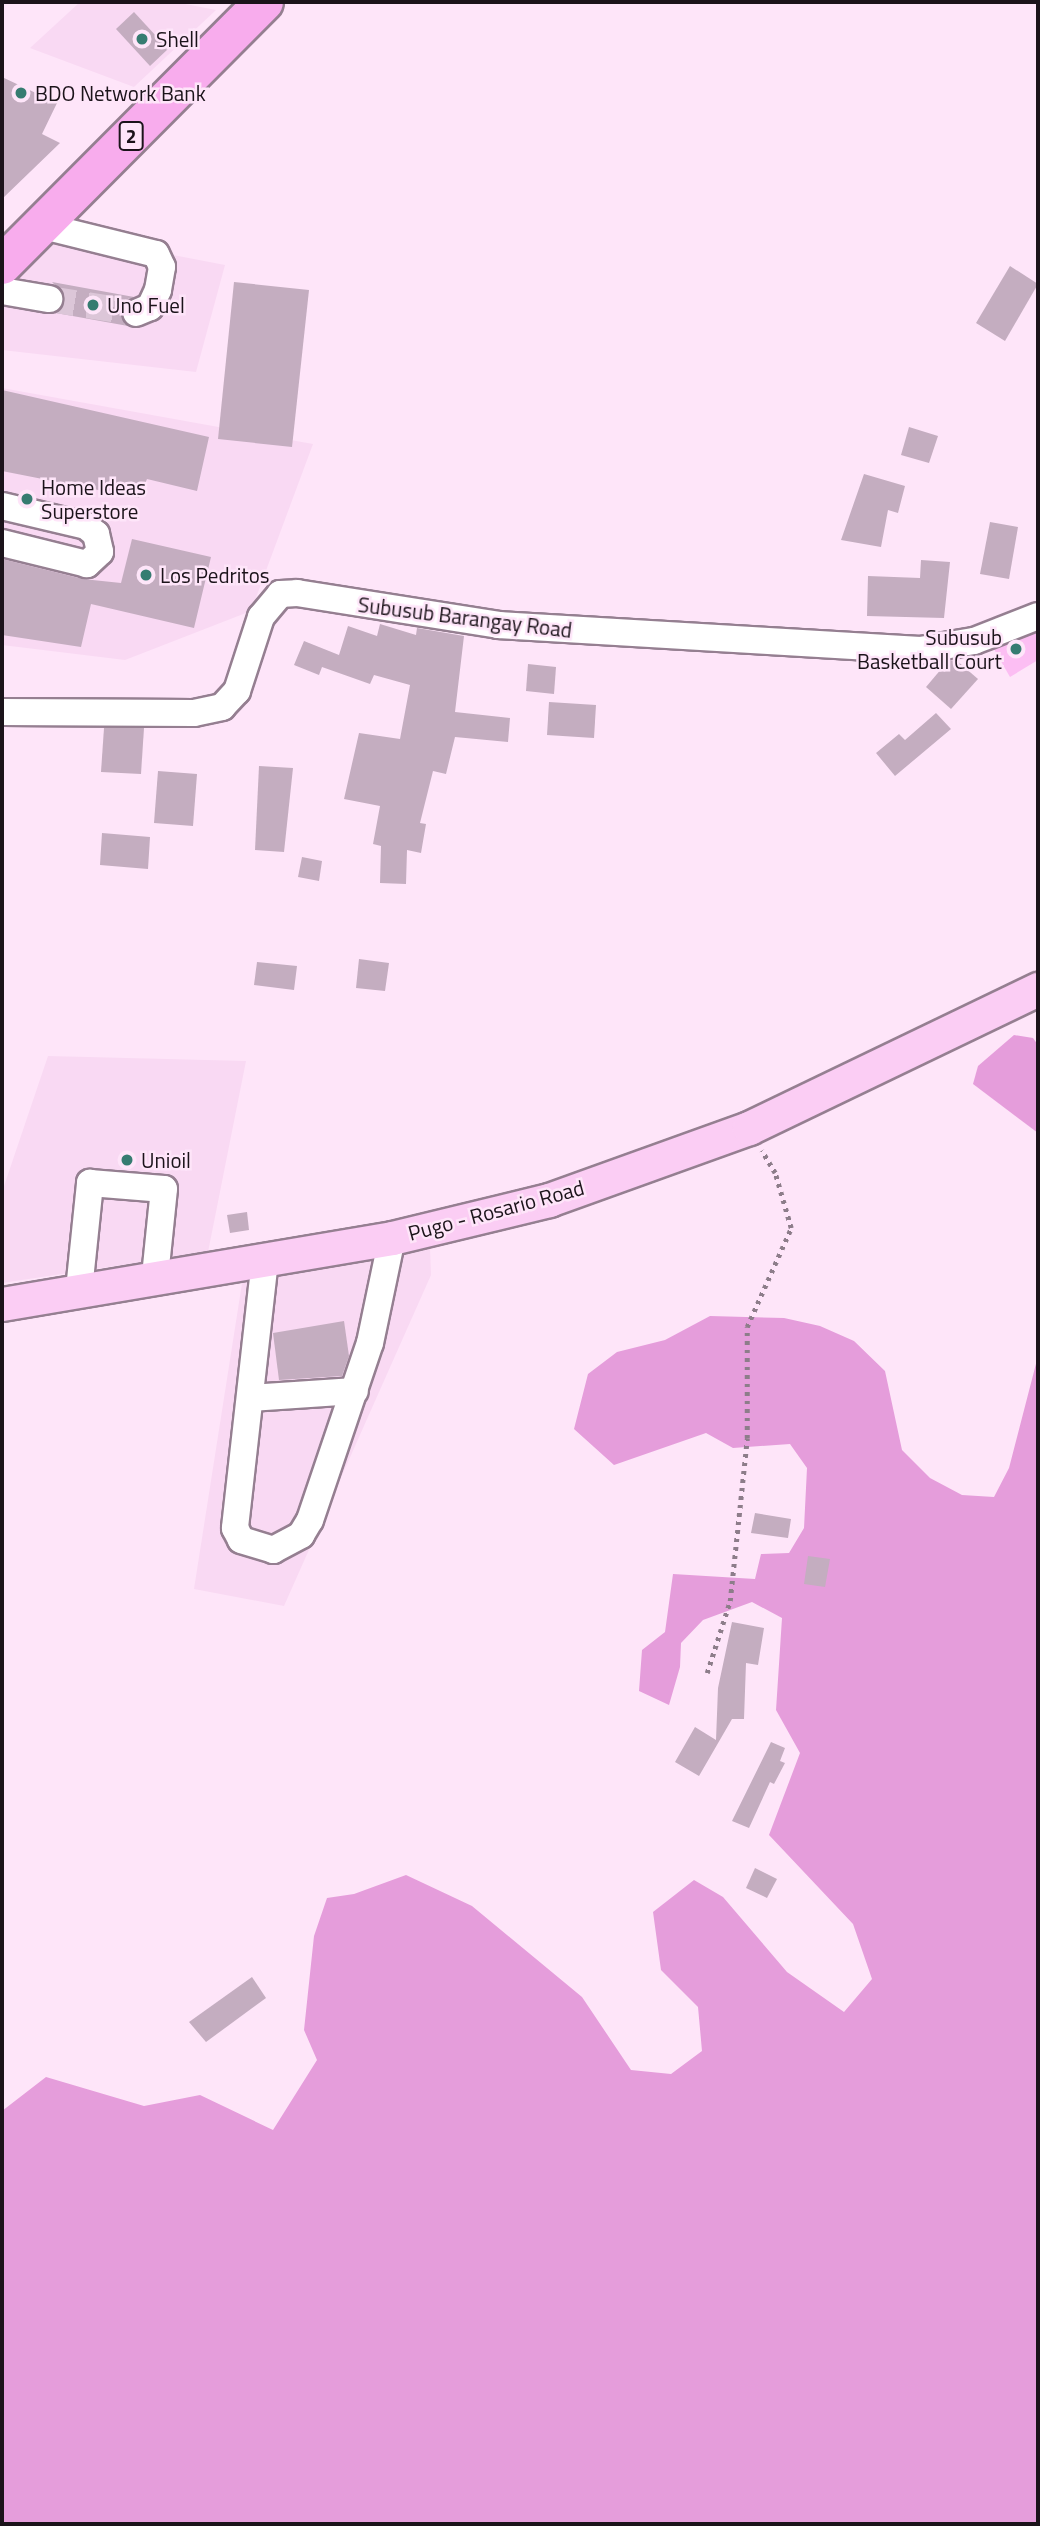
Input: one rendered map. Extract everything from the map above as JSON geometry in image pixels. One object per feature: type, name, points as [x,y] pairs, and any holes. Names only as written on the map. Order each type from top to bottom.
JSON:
[{"type":"highway","name":"2","points":[[2,265],[264,2]]},
{"type":"main road","name":"Pugo - Rosario Road","points":[[2,1304],[392,1238],[550,1200],[749,1128],[1038,989]]},
{"type":"street","points":[[43,226],[156,254],[162,267],[158,289],[150,307],[136,313]]},
{"type":"street","points":[[2,291],[49,299]]},
{"type":"street","points":[[2,506],[86,526],[96,534],[100,552],[87,564],[2,543]]},
{"type":"street","name":"Subusub Barangay Road","points":[[2,712],[194,713],[222,707],[237,691],[261,617],[280,594],[297,593],[498,625],[920,650],[974,641],[1038,616]]},
{"type":"street","points":[[79,1290],[90,1183],[164,1189],[155,1276]]},
{"type":"street","points":[[265,1260],[235,1528],[241,1540],[273,1550],[301,1535],[310,1520],[370,1343],[392,1238]]},
{"type":"street","points":[[250,1398],[355,1391]]},
{"type":"path","points":[[707,1673],[730,1601],[747,1438],[747,1326],[791,1228],[775,1173],[749,1128]]},
{"type":"shaded area","points":[[80,2],[175,2],[216,10],[134,87],[30,48]]},
{"type":"shaded area","points":[[64,234],[225,265],[196,372],[2,350],[2,294]]},
{"type":"shaded area","points":[[2,388],[313,444],[251,611],[125,660],[2,645]]},
{"type":"shaded area","name":"Subusub Basketball Court","points":[[1038,607],[1038,660],[1010,677],[987,637]]},
{"type":"shaded area","points":[[1014,1035],[1033,1038],[1038,1045],[1038,1133],[973,1084],[978,1066]]},
{"type":"shaded area","points":[[48,1056],[246,1061],[208,1252],[2,1283],[2,1192]]},
{"type":"shaded area","points":[[430,1248],[431,1275],[284,1606],[194,1589],[243,1277]]},
{"type":"shaded area","points":[[710,1316],[784,1318],[820,1326],[854,1341],[885,1371],[902,1450],[930,1478],[962,1495],[994,1497],[1009,1468],[1038,1356],[1038,2524],[2,2524],[2,2111],[46,2077],[144,2106],[200,2095],[273,2130],[317,2060],[304,2030],[314,1936],[327,1898],[354,1894],[406,1875],[472,1906],[582,1997],[631,2070],[671,2074],[702,2051],[698,2007],[661,1970],[653,1912],[694,1880],[723,1897],[787,1972],[844,2012],[872,1979],[853,1924],[769,1835],[800,1753],[776,1710],[782,1618],[752,1602],[703,1620],[681,1643],[680,1667],[669,1705],[639,1691],[642,1650],[665,1632],[673,1574],[755,1579],[761,1554],[789,1553],[804,1528],[807,1468],[790,1444],[733,1448],[706,1433],[614,1465],[574,1429],[588,1374],[617,1352],[665,1340]]},
{"type":"building","name":"Shell","points":[[134,12],[168,49],[150,66],[116,29]]},
{"type":"building","points":[[2,77],[57,103],[42,134],[60,143],[2,199]]},
{"type":"building","points":[[1010,266],[1038,284],[1005,341],[976,323]]},
{"type":"building","name":"Uno Fuel","points":[[52,282],[134,297],[121,310],[128,326],[56,313],[64,302],[64,294]]},
{"type":"building","points":[[234,282],[309,290],[292,447],[218,439]]},
{"type":"building","points":[[2,390],[209,437],[197,491],[147,479],[139,498],[2,471]]},
{"type":"building","points":[[909,427],[938,436],[929,463],[901,455]]},
{"type":"building","points":[[864,474],[905,486],[898,513],[888,510],[881,547],[841,540]]},
{"type":"building","points":[[990,522],[1018,527],[1009,579],[980,574]]},
{"type":"building","points":[[132,539],[211,557],[194,628],[91,604],[81,647],[2,635],[2,559],[83,579],[121,583]]},
{"type":"building","points":[[921,560],[950,562],[944,618],[867,616],[868,576],[920,578]]},
{"type":"building","points":[[380,624],[416,635],[417,628],[464,636],[455,712],[510,718],[508,742],[455,737],[446,774],[433,771],[420,823],[426,824],[421,853],[407,850],[406,884],[380,883],[381,846],[373,844],[380,806],[344,799],[359,733],[400,739],[410,685],[374,675],[370,684],[322,667],[319,675],[294,665],[304,641],[339,655],[348,626],[377,636]]},
{"type":"building","points":[[956,660],[978,679],[951,709],[926,687],[948,661]]},
{"type":"building","points":[[528,664],[556,667],[554,694],[526,691]]},
{"type":"building","points":[[549,702],[596,705],[594,738],[547,735]]},
{"type":"building","points":[[936,713],[951,729],[895,776],[876,753],[899,734],[905,740]]},
{"type":"building","points":[[104,728],[144,728],[141,774],[101,772]]},
{"type":"building","points":[[259,766],[293,768],[284,852],[255,850]]},
{"type":"building","points":[[158,771],[197,774],[193,826],[154,823]]},
{"type":"building","points":[[102,833],[150,837],[148,869],[100,865]]},
{"type":"building","points":[[302,857],[322,861],[319,881],[298,877]]},
{"type":"building","points":[[359,959],[389,963],[385,991],[356,988]]},
{"type":"building","points":[[257,962],[297,966],[294,990],[254,985]]},
{"type":"building","points":[[247,1212],[249,1230],[230,1233],[227,1215]]},
{"type":"building","points":[[344,1321],[349,1356],[342,1376],[279,1380],[273,1333]]},
{"type":"building","points":[[755,1513],[791,1519],[788,1538],[751,1533]]},
{"type":"building","points":[[808,1556],[830,1559],[825,1587],[804,1584]]},
{"type":"building","points":[[732,1622],[764,1628],[758,1665],[746,1663],[744,1719],[732,1719],[699,1776],[675,1762],[695,1727],[716,1740],[718,1688]]},
{"type":"building","points":[[771,1742],[785,1748],[780,1761],[785,1763],[774,1784],[770,1782],[749,1828],[732,1821]]},
{"type":"building","points":[[755,1868],[777,1879],[767,1898],[746,1888]]},
{"type":"building","points":[[252,1977],[266,1998],[206,2042],[189,2022]]},
{"type":"tunnel","points":[[49,299],[136,313]]},
{"type":"place","name":"Shell","points":[[142,39]]},
{"type":"place","name":"BDO Network Bank","points":[[21,93]]},
{"type":"place","name":"Uno Fuel","points":[[93,305]]},
{"type":"place","name":"Home Ideas Superstore","points":[[27,499]]},
{"type":"place","name":"Los Pedritos","points":[[146,575]]},
{"type":"place","name":"Subusub Basketball Court","points":[[1016,649]]},
{"type":"place","name":"Unioil","points":[[127,1160]]}]
